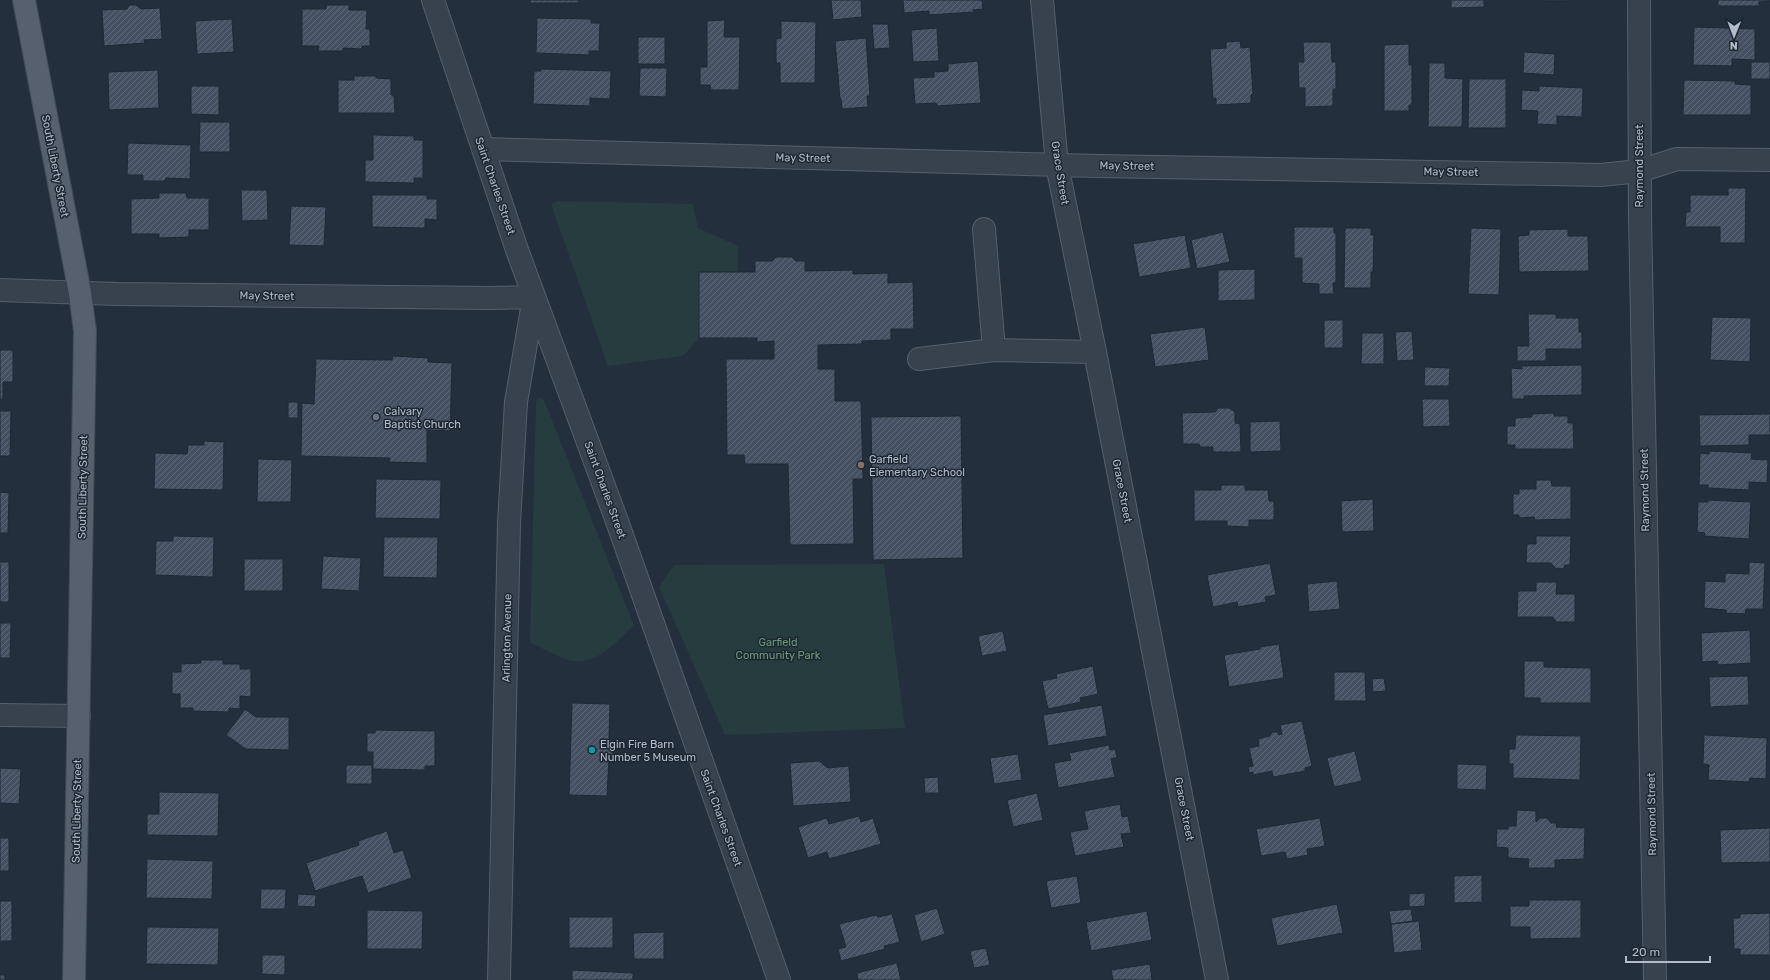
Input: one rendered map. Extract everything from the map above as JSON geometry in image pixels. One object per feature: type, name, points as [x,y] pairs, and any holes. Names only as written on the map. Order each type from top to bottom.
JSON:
[{"type":"main road","name":"South Liberty Street","points":[[24,0],[80,293],[85,331],[74,980]]},
{"type":"street","name":"Saint Charles Street","points":[[433,0],[534,297],[618,524],[779,980]]},
{"type":"street","name":"Grace Street","points":[[1042,0],[1057,165],[1095,352],[1217,980]]},
{"type":"street","name":"Raymond Street","points":[[1639,0],[1639,170],[1655,980]]},
{"type":"street","name":"May Street","points":[[483,149],[1057,165],[1601,175],[1639,170],[1677,159],[1770,160]]},
{"type":"street","points":[[984,229],[994,350]]},
{"type":"street","name":"May Street","points":[[0,290],[80,293],[490,298],[534,297]]},
{"type":"street","name":"Arlington Avenue","points":[[499,980],[509,523],[516,402],[534,297]]},
{"type":"street","points":[[919,360],[994,350],[1095,352]]},
{"type":"street","points":[[0,715],[79,716]]},
{"type":"green space","points":[[558,201],[693,204],[698,228],[738,246],[738,272],[699,272],[699,338],[683,356],[608,366],[551,204]]},
{"type":"green space","points":[[539,398],[544,400],[634,625],[613,645],[597,656],[588,660],[579,661],[564,659],[530,643],[536,402]]},
{"type":"green space","name":"Garfield Community Park","points":[[884,564],[905,728],[725,735],[659,587],[674,565]]},
{"type":"building","points":[[530,0],[579,0],[579,3],[530,3]]},
{"type":"building","points":[[831,0],[861,0],[862,17],[833,20]]},
{"type":"building","points":[[903,0],[982,0],[983,9],[973,10],[974,12],[929,15],[929,11],[904,13]]},
{"type":"building","points":[[1451,0],[1484,0],[1484,7],[1451,8]]},
{"type":"building","points":[[1573,0],[1573,1],[1540,1]]},
{"type":"building","points":[[1718,0],[1770,1],[1759,2],[1759,6],[1718,6]]},
{"type":"building","points":[[129,5],[136,5],[141,9],[160,8],[162,39],[144,40],[145,43],[104,46],[102,10],[127,9]]},
{"type":"building","points":[[326,5],[349,5],[349,10],[367,10],[366,29],[370,29],[370,46],[362,46],[362,49],[343,48],[343,51],[318,51],[319,46],[302,46],[302,9],[326,9]]},
{"type":"building","points":[[537,18],[591,19],[591,23],[600,23],[599,51],[589,51],[589,55],[536,53]]},
{"type":"building","points":[[232,19],[234,52],[197,54],[195,21]]},
{"type":"building","points":[[725,20],[724,37],[740,37],[739,90],[711,90],[710,85],[700,85],[700,67],[707,67],[707,21]]},
{"type":"building","points":[[781,21],[816,22],[815,83],[780,83],[780,63],[776,63],[776,39],[781,38]]},
{"type":"building","points":[[872,24],[888,24],[890,48],[874,49]]},
{"type":"building","points":[[1694,27],[1755,29],[1755,60],[1732,59],[1732,66],[1693,65]]},
{"type":"building","points":[[937,28],[939,61],[913,62],[911,30]]},
{"type":"building","points":[[638,37],[665,37],[665,64],[638,64]]},
{"type":"building","points":[[866,38],[870,96],[867,96],[868,107],[842,109],[835,41]]},
{"type":"building","points":[[1240,41],[1241,48],[1250,47],[1253,94],[1251,95],[1251,103],[1216,105],[1216,98],[1213,99],[1210,49],[1226,48],[1226,42]]},
{"type":"building","points":[[1303,42],[1331,42],[1332,62],[1336,62],[1336,89],[1333,89],[1333,106],[1305,107],[1305,88],[1299,88],[1298,62],[1304,62]]},
{"type":"building","points":[[1409,44],[1409,65],[1412,65],[1412,105],[1409,105],[1409,111],[1384,111],[1384,45]]},
{"type":"building","points":[[1524,52],[1555,54],[1554,75],[1523,73]]},
{"type":"building","points":[[978,61],[981,103],[937,106],[936,103],[915,104],[913,78],[934,77],[934,72],[948,71],[948,64]]},
{"type":"building","points":[[1751,62],[1770,62],[1770,79],[1751,79]]},
{"type":"building","points":[[1429,63],[1445,63],[1445,78],[1463,79],[1462,127],[1428,127]]},
{"type":"building","points":[[640,68],[667,68],[666,97],[639,96]]},
{"type":"building","points":[[541,69],[611,71],[610,99],[590,98],[590,106],[533,104],[534,71],[541,71]]},
{"type":"building","points":[[158,70],[159,108],[109,110],[108,72]]},
{"type":"building","points":[[354,76],[376,76],[376,78],[391,79],[391,95],[394,96],[395,113],[338,113],[338,80],[354,80]]},
{"type":"building","points":[[1469,79],[1506,79],[1506,128],[1468,128]]},
{"type":"building","points":[[1684,80],[1735,81],[1735,84],[1751,85],[1751,115],[1683,115]]},
{"type":"building","points":[[191,86],[219,86],[219,115],[191,114]]},
{"type":"building","points":[[1539,86],[1583,88],[1582,117],[1557,116],[1557,125],[1537,124],[1538,111],[1521,110],[1522,90],[1539,91]]},
{"type":"building","points":[[200,122],[230,122],[230,152],[199,152]]},
{"type":"building","points":[[373,135],[414,136],[414,140],[423,140],[423,178],[414,178],[414,183],[365,182],[365,160],[373,160]]},
{"type":"building","points":[[128,143],[191,145],[190,179],[166,178],[165,181],[143,181],[143,175],[127,175]]},
{"type":"building","points":[[1728,188],[1746,188],[1745,243],[1720,243],[1720,227],[1685,227],[1686,212],[1690,212],[1690,195],[1728,195]]},
{"type":"building","points":[[241,190],[267,190],[268,220],[242,221]]},
{"type":"building","points":[[159,193],[186,193],[187,198],[209,198],[209,230],[189,230],[189,237],[159,238],[159,234],[131,234],[131,199],[159,198]]},
{"type":"building","points":[[372,195],[427,195],[427,199],[437,199],[437,220],[425,219],[425,228],[372,227]]},
{"type":"building","points":[[291,206],[326,207],[324,246],[289,245]]},
{"type":"building","points":[[1294,227],[1334,227],[1334,233],[1336,233],[1336,283],[1333,283],[1334,294],[1319,294],[1319,284],[1302,283],[1302,258],[1294,258]]},
{"type":"building","points":[[1345,228],[1371,228],[1371,235],[1374,235],[1371,288],[1344,288]]},
{"type":"building","points":[[1471,228],[1501,229],[1499,295],[1468,294]]},
{"type":"building","points":[[1568,229],[1568,236],[1588,236],[1589,271],[1519,272],[1518,236],[1529,235],[1529,230]]},
{"type":"building","points":[[1223,232],[1230,262],[1197,269],[1191,240]]},
{"type":"building","points":[[1185,235],[1191,268],[1139,277],[1133,244]]},
{"type":"building","name":"Garfield Elementary School","points":[[776,257],[792,257],[796,261],[805,261],[805,271],[853,270],[853,274],[888,273],[888,283],[913,282],[914,329],[891,329],[891,340],[862,341],[862,344],[818,345],[818,369],[835,369],[835,401],[861,401],[863,479],[853,479],[854,544],[790,545],[788,464],[745,464],[744,455],[727,455],[726,359],[774,359],[774,341],[757,342],[757,338],[699,338],[699,272],[755,272],[755,261],[772,261]]},
{"type":"building","points":[[1255,269],[1255,300],[1218,301],[1218,270]]},
{"type":"building","points":[[1528,314],[1556,314],[1556,318],[1579,318],[1579,332],[1582,332],[1582,349],[1546,349],[1546,361],[1517,361],[1517,346],[1529,346]]},
{"type":"building","points":[[1712,317],[1751,318],[1750,362],[1710,360]]},
{"type":"building","points":[[1324,320],[1343,320],[1343,348],[1324,348]]},
{"type":"building","points":[[1205,327],[1209,360],[1155,367],[1150,334]]},
{"type":"building","points":[[1412,331],[1414,360],[1397,361],[1395,332]]},
{"type":"building","points":[[1362,333],[1384,333],[1384,364],[1361,364]]},
{"type":"building","points":[[0,350],[13,350],[13,382],[3,382],[3,399],[0,399]]},
{"type":"building","name":"Calvary Baptist Church","points":[[393,356],[428,358],[428,362],[452,363],[450,431],[427,430],[427,463],[389,462],[390,458],[301,456],[302,403],[314,404],[316,359],[392,360]]},
{"type":"building","points":[[1582,365],[1582,395],[1524,396],[1524,399],[1512,399],[1511,368],[1522,369],[1522,366]]},
{"type":"building","points":[[1425,367],[1450,368],[1449,386],[1424,386]]},
{"type":"building","points":[[1422,399],[1449,399],[1450,426],[1423,427]]},
{"type":"building","points":[[288,402],[298,402],[298,418],[288,418]]},
{"type":"building","points":[[1218,408],[1229,408],[1235,412],[1235,423],[1240,424],[1241,452],[1213,452],[1213,447],[1200,447],[1199,444],[1183,444],[1182,413],[1215,412]]},
{"type":"building","points":[[0,411],[11,411],[10,456],[0,456]]},
{"type":"building","points":[[1554,413],[1554,416],[1568,416],[1568,423],[1573,423],[1574,449],[1515,449],[1515,445],[1507,445],[1507,426],[1515,426],[1515,418],[1532,417],[1532,414]]},
{"type":"building","points":[[1770,414],[1770,435],[1749,435],[1749,445],[1700,446],[1699,415]]},
{"type":"building","name":"Garfield Elementary School","points":[[961,416],[963,558],[873,560],[871,417]]},
{"type":"building","points":[[1280,421],[1281,451],[1250,452],[1250,422]]},
{"type":"building","points":[[204,441],[224,442],[223,490],[154,489],[155,453],[187,454],[188,445],[204,445]]},
{"type":"building","points":[[1709,451],[1752,453],[1751,459],[1768,460],[1767,483],[1749,482],[1749,490],[1708,488],[1708,485],[1699,485],[1700,453],[1709,454]]},
{"type":"building","points":[[258,459],[292,460],[291,502],[257,502]]},
{"type":"building","points":[[376,479],[441,480],[440,519],[375,518]]},
{"type":"building","points":[[1536,480],[1551,480],[1552,486],[1571,486],[1571,519],[1535,520],[1534,517],[1519,518],[1519,515],[1513,515],[1513,494],[1519,494],[1519,489],[1536,489]]},
{"type":"building","points":[[1221,485],[1245,485],[1245,490],[1268,490],[1269,501],[1274,501],[1274,520],[1249,520],[1249,527],[1227,526],[1227,521],[1194,521],[1194,490],[1221,490]]},
{"type":"building","points":[[0,492],[9,493],[8,533],[0,533]]},
{"type":"building","points":[[1373,499],[1374,531],[1342,532],[1341,501]]},
{"type":"building","points":[[1708,500],[1751,502],[1749,539],[1704,536],[1705,533],[1697,532],[1698,502],[1708,502]]},
{"type":"building","points":[[173,536],[214,537],[213,577],[155,575],[156,541],[173,541]]},
{"type":"building","points":[[1536,536],[1571,536],[1570,565],[1565,565],[1563,569],[1555,568],[1551,563],[1526,563],[1527,544],[1536,544]]},
{"type":"building","points":[[384,537],[438,537],[437,578],[383,577]]},
{"type":"building","points":[[323,556],[361,558],[359,591],[321,589]]},
{"type":"building","points":[[244,559],[283,559],[283,591],[244,591]]},
{"type":"building","points":[[0,562],[9,562],[9,602],[0,602]]},
{"type":"building","points":[[1749,562],[1765,563],[1763,609],[1746,609],[1745,614],[1726,613],[1726,610],[1704,608],[1705,581],[1725,582],[1725,573],[1749,574]]},
{"type":"building","points":[[1270,563],[1276,595],[1265,597],[1266,602],[1238,607],[1237,602],[1213,607],[1207,575]]},
{"type":"building","points":[[1337,581],[1340,609],[1309,612],[1307,584]]},
{"type":"building","points":[[1536,582],[1557,582],[1556,594],[1575,594],[1575,622],[1556,622],[1553,617],[1517,617],[1518,591],[1536,591]]},
{"type":"building","points":[[0,623],[11,623],[10,658],[0,658]]},
{"type":"building","points":[[1750,630],[1751,663],[1718,665],[1717,661],[1702,662],[1701,633]]},
{"type":"building","points":[[1003,631],[1007,651],[982,656],[978,636]]},
{"type":"building","points":[[1279,644],[1284,678],[1229,687],[1224,655]]},
{"type":"building","points":[[201,660],[223,660],[223,664],[240,664],[240,669],[251,669],[251,697],[240,696],[240,709],[229,708],[229,712],[193,711],[193,708],[180,708],[180,694],[172,694],[172,672],[181,672],[181,664],[201,663]]},
{"type":"building","points":[[1524,661],[1544,661],[1544,667],[1591,668],[1591,703],[1540,703],[1540,698],[1524,698]]},
{"type":"building","points":[[1093,666],[1098,694],[1080,698],[1081,702],[1048,709],[1042,681],[1057,678],[1056,674]]},
{"type":"building","points":[[1334,672],[1365,672],[1366,701],[1334,701]]},
{"type":"building","points":[[1748,676],[1749,705],[1710,707],[1709,677]]},
{"type":"building","points":[[1384,678],[1386,691],[1373,692],[1372,679]]},
{"type":"building","name":"Elgin Fire Barn Number 5 Museum","points":[[572,703],[610,704],[609,738],[613,743],[613,757],[609,759],[607,796],[569,795]]},
{"type":"building","points":[[1102,705],[1107,736],[1048,746],[1043,715]]},
{"type":"building","points":[[245,709],[256,717],[289,717],[289,750],[246,749],[226,735]]},
{"type":"building","points":[[1302,721],[1312,766],[1305,768],[1305,771],[1273,777],[1272,771],[1253,775],[1253,772],[1249,773],[1248,767],[1253,766],[1249,748],[1259,746],[1258,739],[1270,736],[1272,732],[1277,732],[1279,735],[1282,734],[1280,725]]},
{"type":"building","points":[[375,730],[435,731],[435,766],[425,766],[425,770],[373,769],[373,752],[367,752],[367,733],[375,733]]},
{"type":"building","points":[[1516,735],[1581,736],[1580,780],[1513,778],[1513,764],[1509,764],[1509,749],[1515,749]]},
{"type":"building","points":[[1704,735],[1767,738],[1766,779],[1750,778],[1749,782],[1708,780],[1709,765],[1703,764]]},
{"type":"building","points":[[1109,745],[1110,750],[1115,749],[1117,757],[1111,759],[1115,777],[1058,788],[1054,763],[1071,760],[1069,753]]},
{"type":"building","points":[[1355,751],[1362,781],[1334,787],[1327,758]]},
{"type":"building","points":[[1018,754],[1022,780],[994,784],[990,758]]},
{"type":"building","points":[[819,761],[828,768],[849,766],[851,802],[793,806],[790,763]]},
{"type":"building","points":[[1457,764],[1487,765],[1486,790],[1457,789]]},
{"type":"building","points":[[346,765],[372,765],[372,784],[346,784]]},
{"type":"building","points":[[0,768],[21,769],[19,804],[0,803]]},
{"type":"building","points":[[938,777],[939,793],[925,793],[924,778]]},
{"type":"building","points":[[159,792],[219,793],[218,836],[147,835],[147,814],[159,814]]},
{"type":"building","points":[[1037,793],[1043,820],[1013,827],[1007,800]]},
{"type":"building","points":[[1120,804],[1122,817],[1128,816],[1131,833],[1121,834],[1124,847],[1075,856],[1070,832],[1088,829],[1084,811]]},
{"type":"building","points":[[1517,810],[1536,811],[1536,822],[1540,818],[1547,818],[1551,823],[1557,823],[1556,827],[1585,828],[1584,859],[1555,860],[1555,868],[1528,868],[1529,859],[1508,858],[1508,848],[1496,847],[1497,829],[1508,829],[1508,826],[1516,826]]},
{"type":"building","points":[[859,816],[861,822],[873,818],[881,844],[829,859],[827,852],[808,858],[798,827],[827,818],[829,824]]},
{"type":"building","points":[[1320,818],[1325,846],[1307,849],[1308,855],[1287,859],[1285,852],[1261,856],[1256,829]]},
{"type":"building","points":[[1770,828],[1770,862],[1721,863],[1720,830]]},
{"type":"building","points":[[387,831],[394,853],[403,850],[412,878],[368,893],[362,876],[315,891],[306,863],[359,845],[358,841]]},
{"type":"building","points":[[0,838],[9,838],[9,871],[0,871]]},
{"type":"building","points":[[147,859],[213,861],[212,899],[146,898]]},
{"type":"building","points":[[1482,875],[1482,902],[1454,903],[1454,876]]},
{"type":"building","points":[[1077,876],[1081,903],[1051,908],[1046,881]]},
{"type":"building","points":[[261,889],[286,889],[285,909],[260,909]]},
{"type":"building","points":[[1425,893],[1425,906],[1409,907],[1409,894]]},
{"type":"building","points":[[298,894],[316,895],[315,907],[297,906]]},
{"type":"building","points":[[1529,900],[1581,900],[1581,938],[1530,939],[1530,927],[1510,927],[1510,906],[1529,906]]},
{"type":"building","points":[[0,901],[12,901],[12,941],[0,941]]},
{"type":"building","points":[[1337,904],[1343,933],[1277,946],[1271,918]]},
{"type":"building","points":[[937,908],[945,934],[921,942],[914,915]]},
{"type":"building","points":[[1411,909],[1413,921],[1391,924],[1389,911]]},
{"type":"building","points":[[367,910],[423,911],[422,949],[367,949]]},
{"type":"building","points":[[1147,911],[1152,940],[1091,951],[1086,922]]},
{"type":"building","points":[[1770,913],[1770,955],[1740,955],[1740,949],[1734,949],[1733,918],[1740,918],[1740,914]]},
{"type":"building","points":[[892,914],[900,942],[884,946],[885,949],[841,961],[838,949],[846,947],[839,924],[876,915],[878,917]]},
{"type":"building","points":[[569,917],[613,917],[613,948],[569,948]]},
{"type":"building","points":[[1419,921],[1422,950],[1394,953],[1391,924]]},
{"type":"building","points":[[147,927],[219,928],[218,965],[146,964]]},
{"type":"building","points":[[664,932],[664,959],[634,959],[633,933]]},
{"type":"building","points":[[986,948],[990,965],[974,968],[970,951]]},
{"type":"building","points":[[262,955],[285,955],[285,975],[262,974]]},
{"type":"building","points":[[897,963],[901,980],[858,980],[857,973]]},
{"type":"building","points":[[1150,964],[1152,980],[1113,980],[1111,970]]},
{"type":"building","points":[[572,970],[633,973],[633,980],[572,980]]},
{"type":"building","points":[[0,975],[5,975],[5,980],[0,980]]},
{"type":"place","name":"Calvary Baptist Church","points":[[376,417]]},
{"type":"place","name":"Garfield Elementary School","points":[[861,465]]},
{"type":"place","name":"Elgin Fire Barn Number 5 Museum","points":[[592,750]]}]
